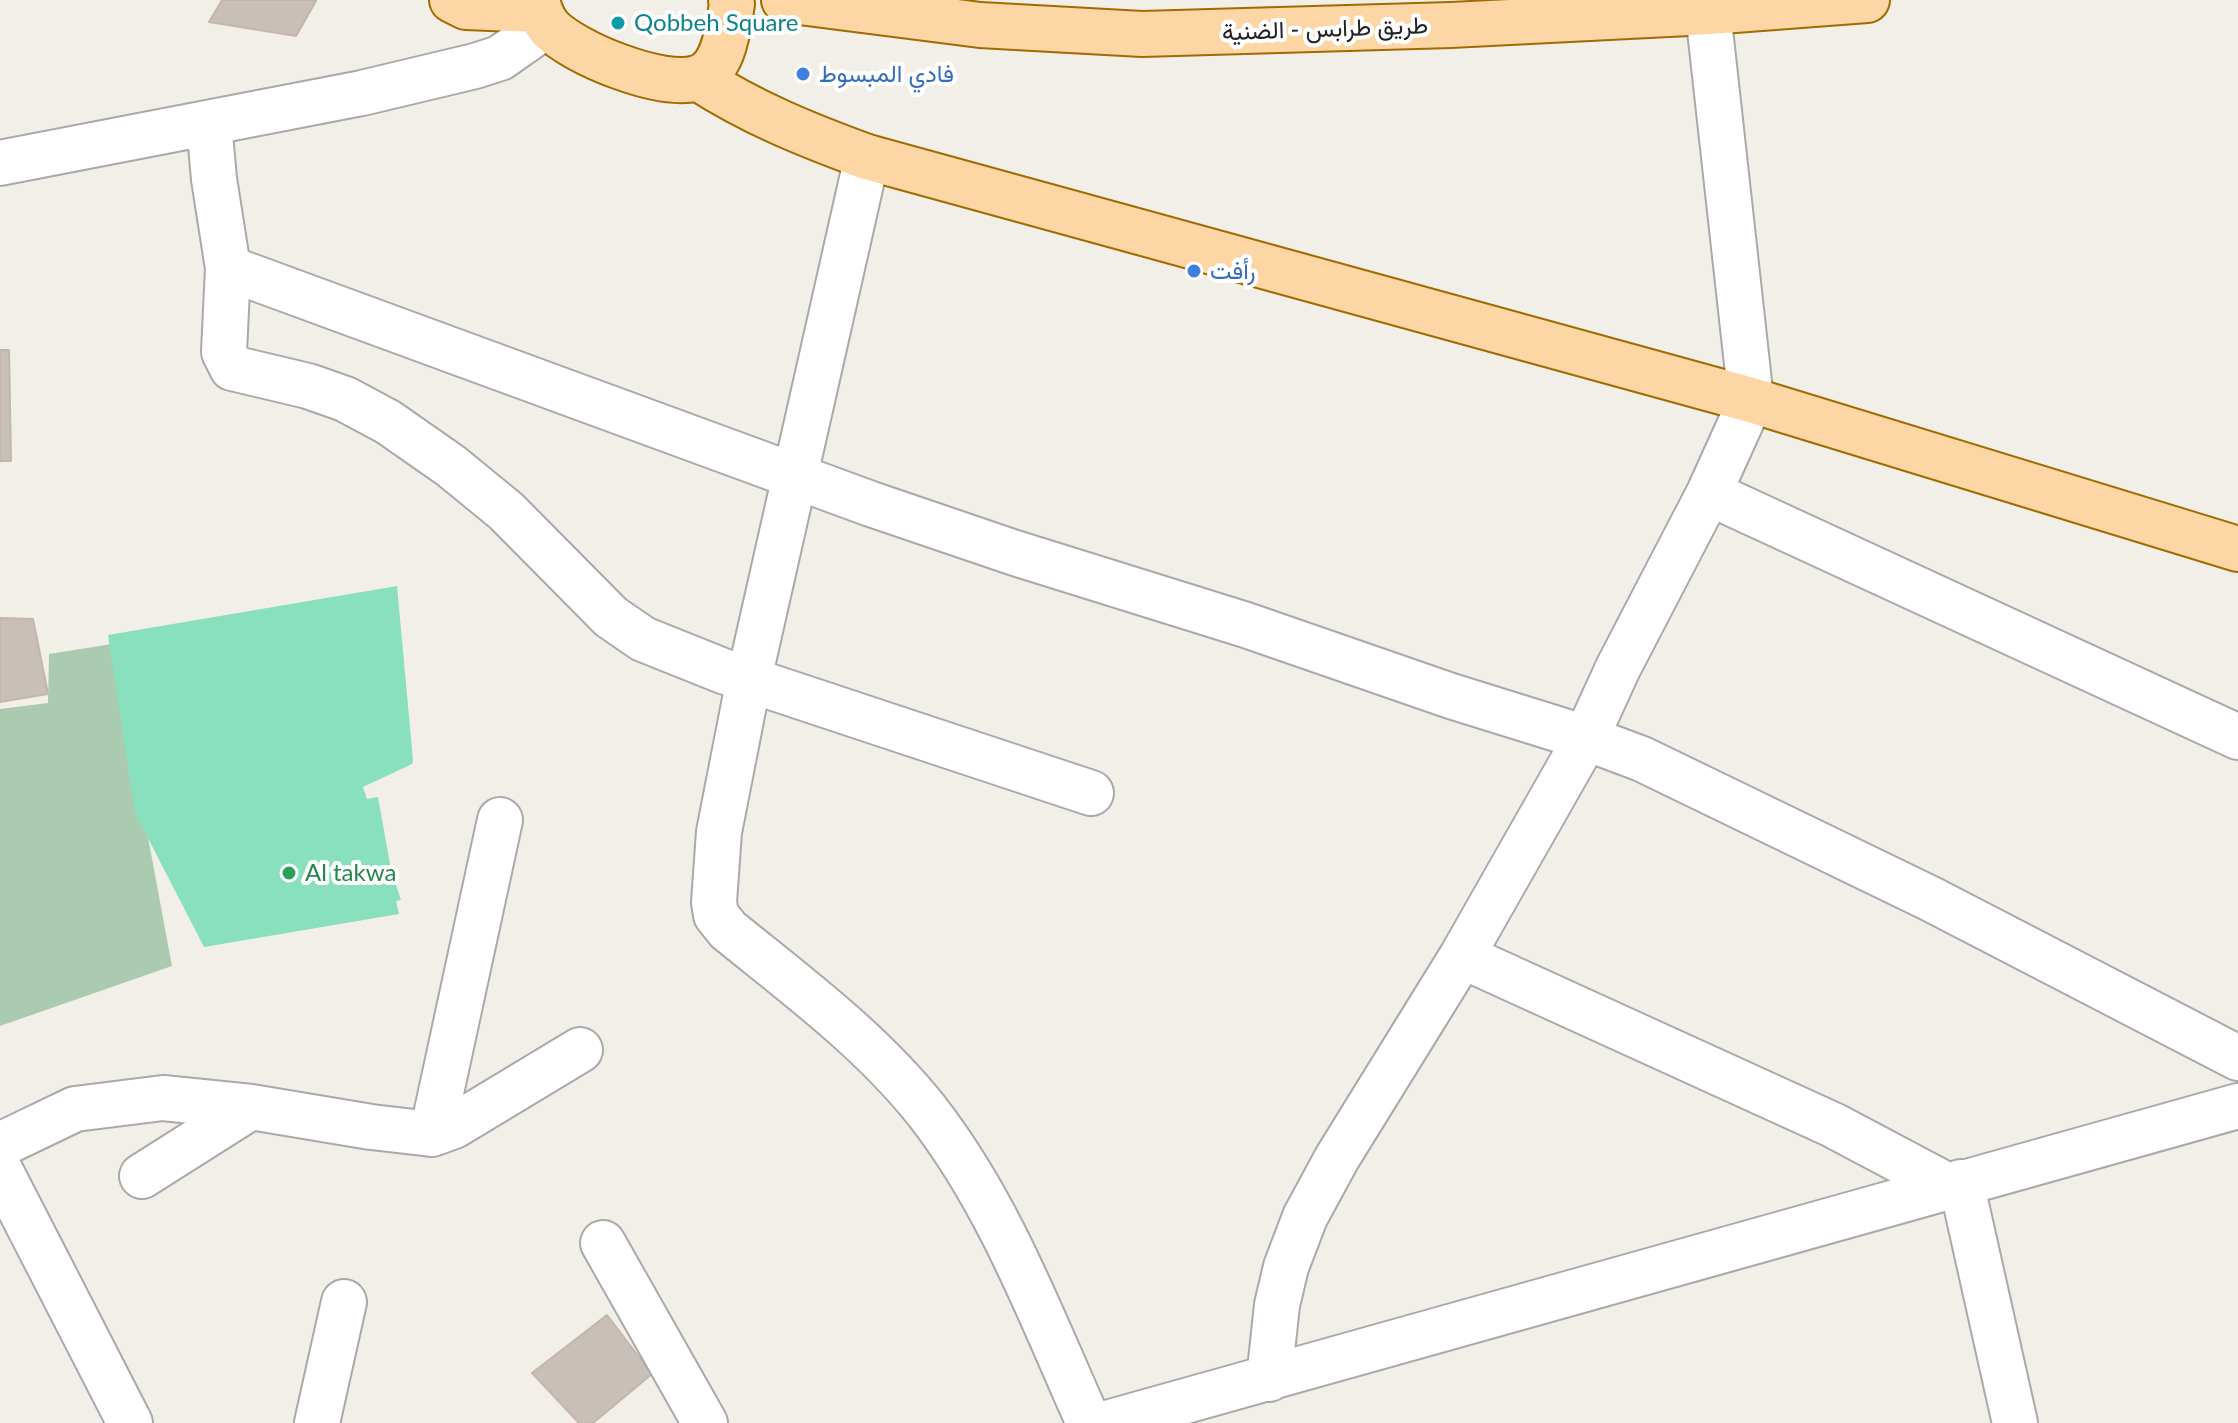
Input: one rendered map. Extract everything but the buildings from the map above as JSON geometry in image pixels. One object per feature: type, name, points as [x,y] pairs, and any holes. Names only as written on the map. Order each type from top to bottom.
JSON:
[{"type":"main road","points":[[452,0],[466,7],[541,12],[561,38],[610,64],[645,75],[698,78],[738,104],[791,130],[867,157],[1751,400],[2238,549]]},
{"type":"main road","points":[[698,78],[710,69],[722,52],[731,0]]},
{"type":"main road","name":"طريق طرابس - الضنية","points":[[784,0],[980,25],[1142,34],[1450,12],[1693,8],[1867,0]]},
{"type":"street","points":[[1269,1379],[1277,1305],[1286,1267],[1305,1217],[1337,1158],[1462,956],[1586,738],[1618,668],[1709,493],[1751,400],[1693,8]]},
{"type":"street","points":[[0,163],[362,93],[475,66],[500,58],[541,12]]},
{"type":"street","points":[[209,123],[217,208],[228,268],[224,352],[232,368],[308,386],[345,399],[388,422],[451,466],[506,511],[622,624],[643,639],[749,679],[1091,793]]},
{"type":"street","points":[[867,157],[749,679],[719,832],[714,885],[716,915],[728,930],[855,1033],[926,1110],[972,1177],[1006,1239],[1089,1423]]},
{"type":"street","points":[[228,268],[1015,553],[1246,625],[1642,759],[1917,892],[2238,1058]]},
{"type":"street","points":[[1709,493],[2238,737]]},
{"type":"street","points":[[432,1134],[500,820]]},
{"type":"street","points":[[1462,956],[1955,1184]]},
{"type":"street","points":[[0,1145],[75,1109],[163,1098],[251,1107],[432,1134],[454,1126],[580,1050]]},
{"type":"street","points":[[1107,1423],[2238,1106]]},
{"type":"street","points":[[142,1176],[251,1107]]},
{"type":"street","points":[[0,1170],[130,1423]]},
{"type":"street","points":[[1955,1184],[2015,1423]]},
{"type":"street","points":[[603,1243],[705,1423]]},
{"type":"street","points":[[317,1423],[344,1302]]},
{"type":"green space","points":[[397,586],[413,760],[412,764],[363,787],[367,799],[378,797],[391,870],[401,900],[396,901],[399,914],[204,947],[135,813],[108,635]]},
{"type":"green space","points":[[112,644],[172,966],[0,1026],[0,709],[48,703],[49,654]]},
{"type":"place","name":"Qobbeh Square","points":[[618,23]]},
{"type":"place","name":"فادي المبسوط","points":[[803,74]]},
{"type":"place","name":"رأفت","points":[[1194,271]]},
{"type":"place","name":"Al takwa","points":[[289,873]]}]
